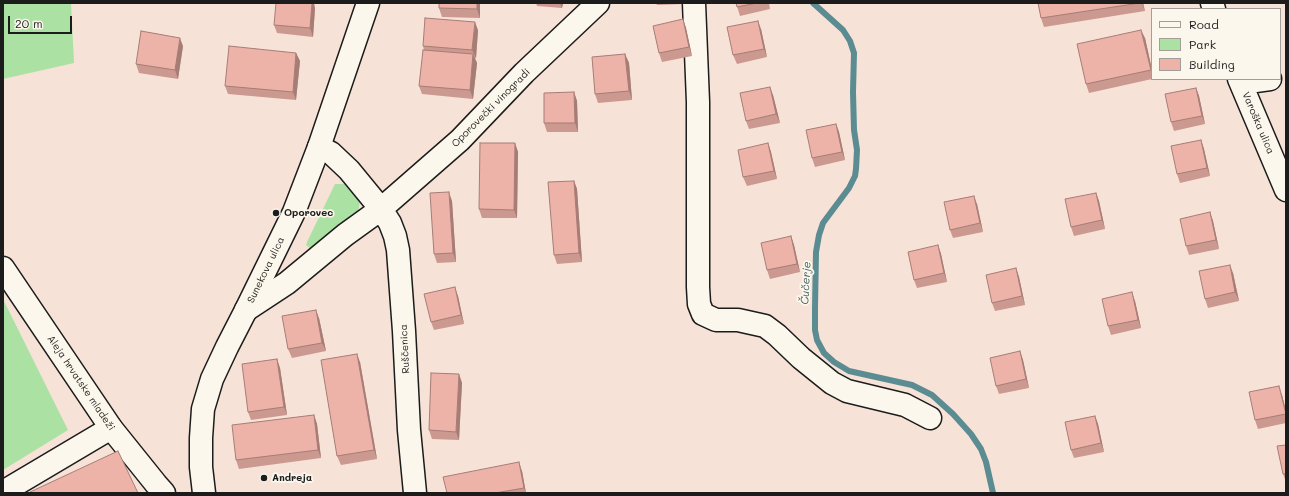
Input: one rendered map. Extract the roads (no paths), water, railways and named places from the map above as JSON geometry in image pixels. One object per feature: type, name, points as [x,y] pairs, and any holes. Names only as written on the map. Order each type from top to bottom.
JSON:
[{"type":"street","name":"Sunekova ulica","points":[[204,493],[201,468],[201,438],[204,409],[212,379],[226,347],[246,310],[294,212],[319,147],[368,3]]},
{"type":"street","name":"Oporovečki vinogradi","points":[[246,310],[287,283],[345,235],[381,209],[460,140],[524,74],[598,3]]},
{"type":"street","points":[[694,3],[698,102],[698,287],[699,304],[703,314],[716,320],[738,320],[765,326],[832,383],[847,392],[904,405],[930,418]]},
{"type":"street","points":[[1240,81],[1255,80]]},
{"type":"street","name":"Varoška ulica","points":[[1240,81],[1286,190]]},
{"type":"street","points":[[319,147],[331,153],[340,162],[381,209]]},
{"type":"street","name":"Ruščenica","points":[[381,209],[390,223],[398,250],[404,331],[408,430],[416,493]]},
{"type":"street","name":"Aleja hrvatske mladeži","points":[[3,268],[111,428],[164,493]]},
{"type":"street","points":[[3,492],[111,428]]},
{"type":"waterway","name":"Čučerje","points":[[813,3],[843,30],[850,41],[854,53],[854,130],[857,150],[855,176],[849,188],[823,223],[819,235],[816,252],[815,330],[817,340],[824,353],[834,362],[849,371],[912,385],[932,395],[953,414],[971,434],[981,449],[986,462],[993,493]]},
{"type":"place","name":"Oporovec","points":[[276,213]]},
{"type":"place","name":"Andreja","points":[[264,478]]}]
